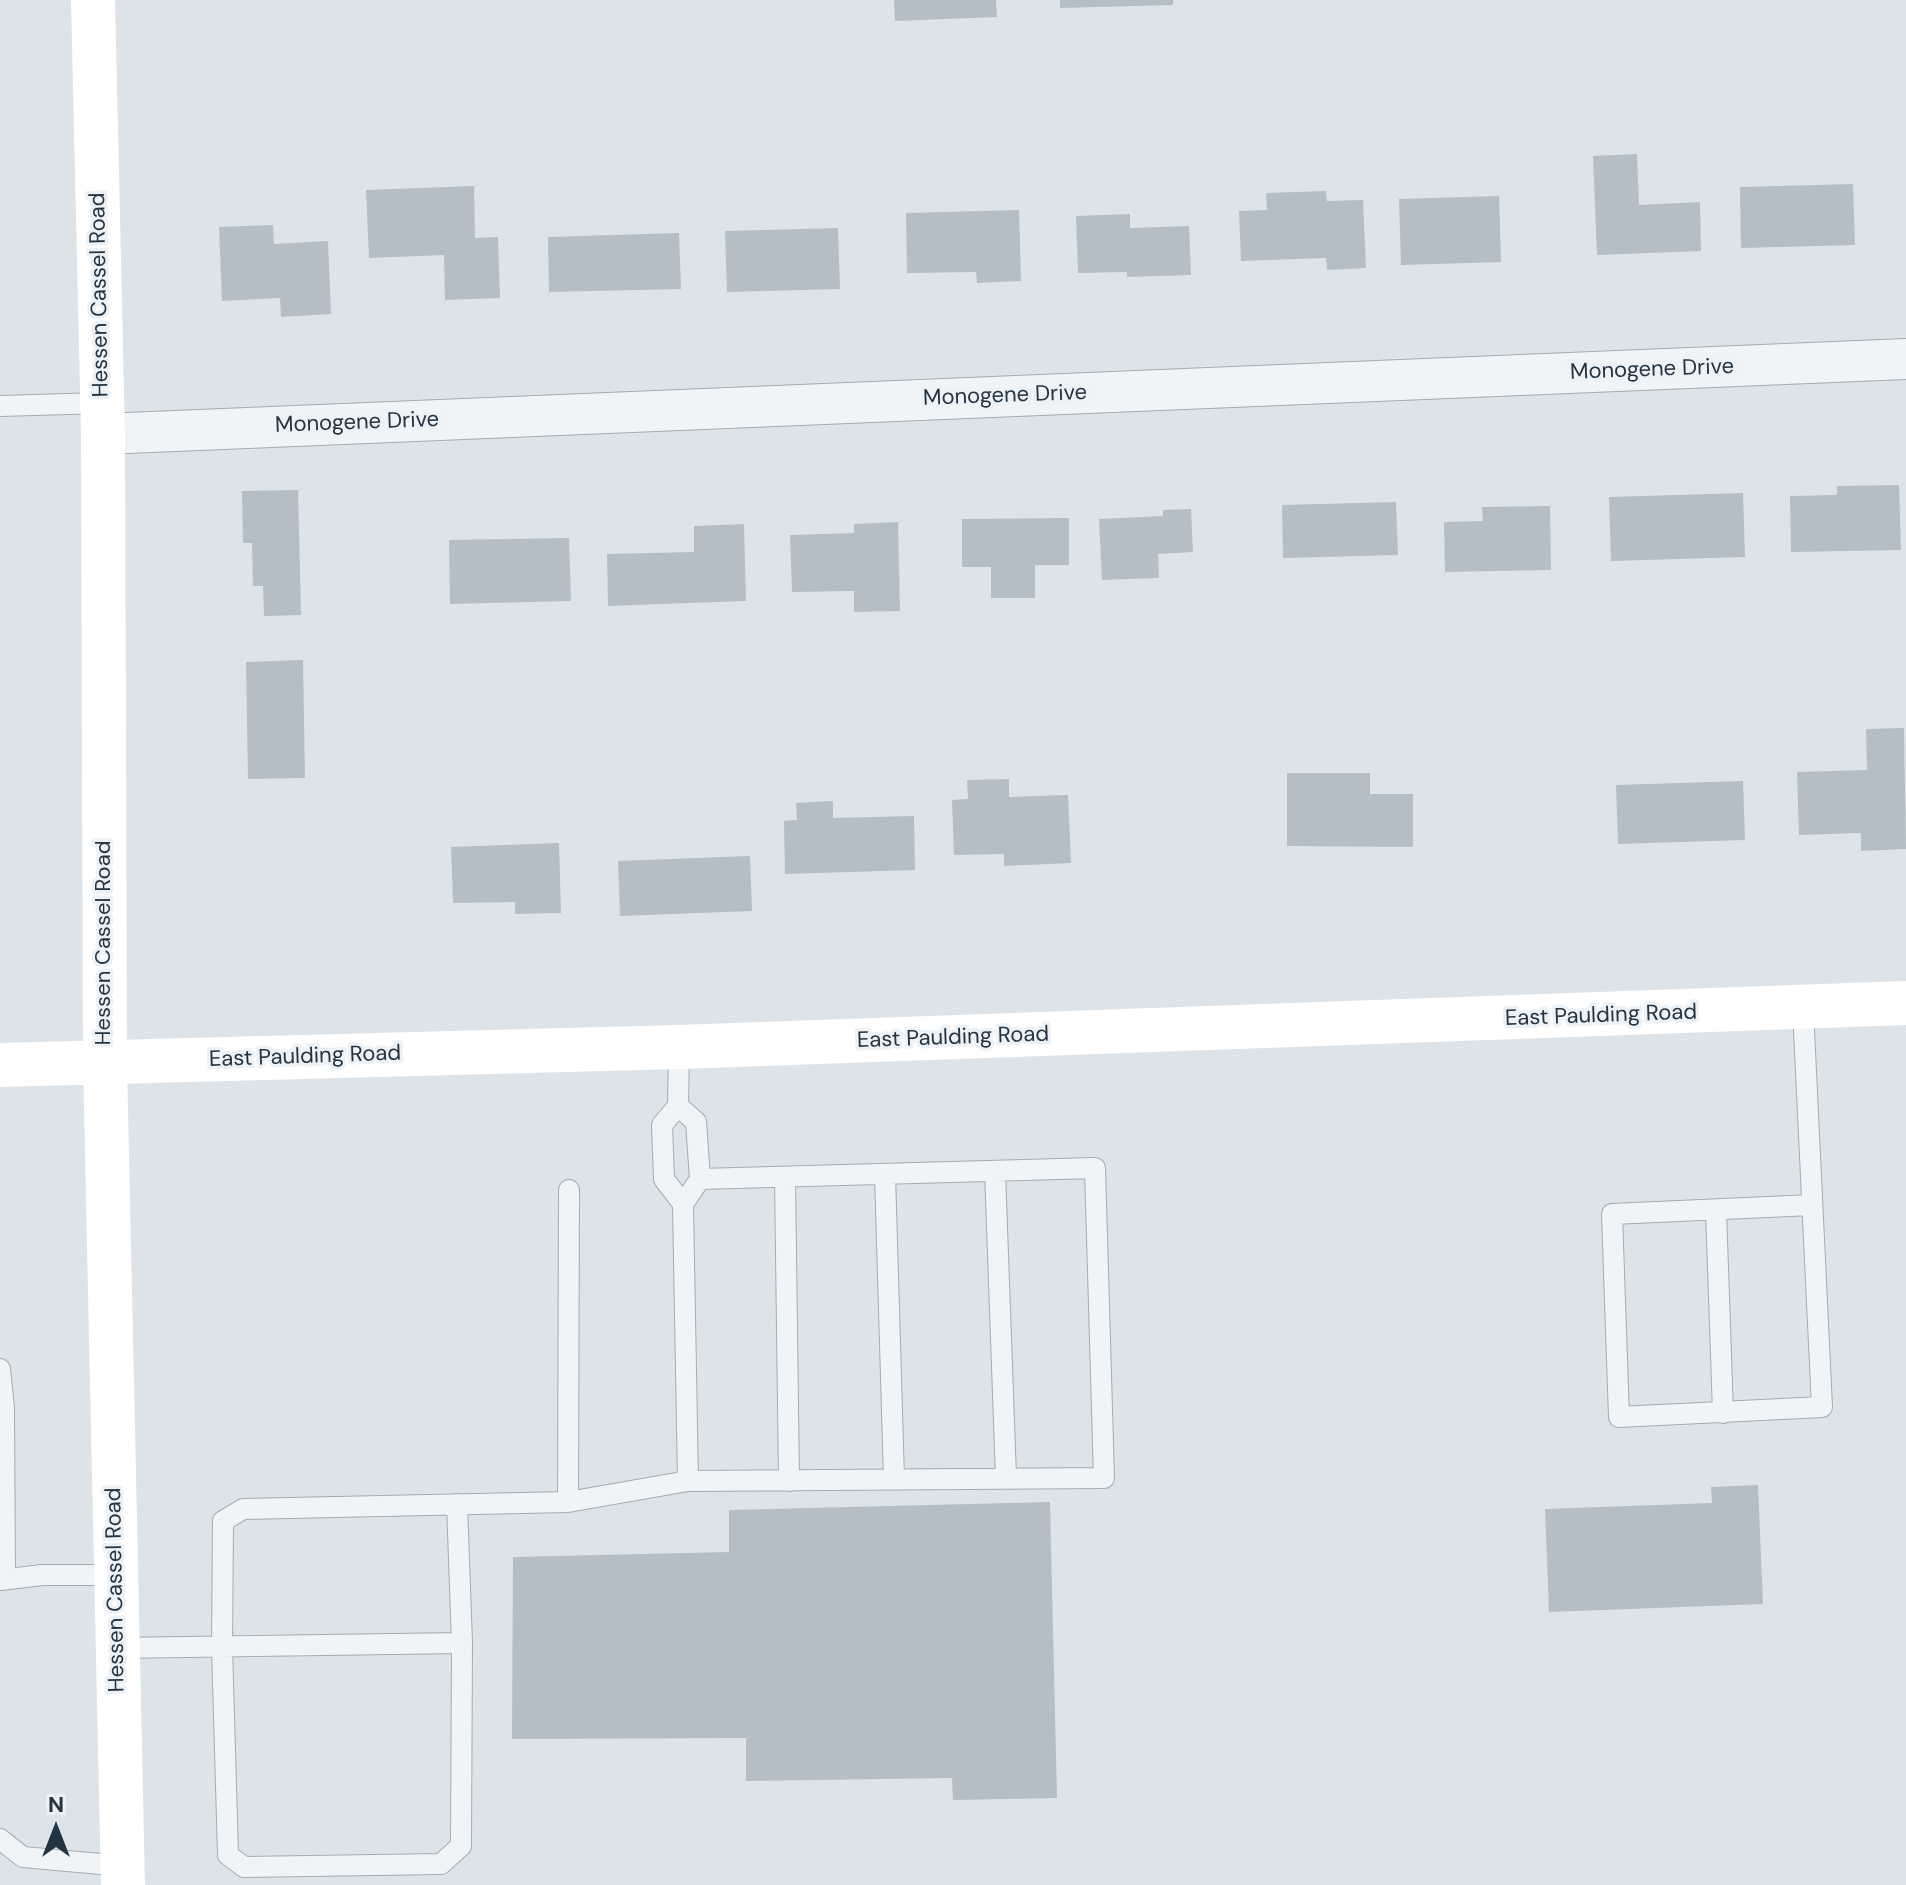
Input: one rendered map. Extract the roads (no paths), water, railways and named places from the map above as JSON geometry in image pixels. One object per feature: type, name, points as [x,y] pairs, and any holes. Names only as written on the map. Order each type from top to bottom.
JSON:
[{"type":"main road","name":"Hessen Cassel Road","points":[[93,0],[103,418],[105,1063],[123,1876]]},
{"type":"main road","name":"East Paulding Road","points":[[0,1065],[679,1047],[1906,1003]]},
{"type":"street","name":"Monogene Drive","points":[[103,418],[1906,359]]},
{"type":"lane","points":[[0,406],[103,418]]},
{"type":"lane","points":[[1803,1009],[1822,1407],[1619,1417],[1612,1214],[1812,1205]]},
{"type":"lane","points":[[679,1047],[678,1106],[662,1125],[664,1179],[683,1204]]},
{"type":"lane","points":[[678,1106],[696,1122],[700,1179],[683,1204],[688,1481]]},
{"type":"lane","points":[[457,1504],[462,1643],[461,1846],[441,1864],[244,1867],[228,1855],[222,1647],[223,1521],[243,1509],[457,1504],[568,1502],[688,1481],[1104,1478],[1095,1168],[700,1179]]},
{"type":"lane","points":[[995,1171],[1006,1478]]},
{"type":"lane","points":[[885,1174],[894,1479]]},
{"type":"lane","points":[[785,1177],[789,1481]]},
{"type":"lane","points":[[568,1502],[569,1190]]},
{"type":"lane","points":[[1716,1210],[1723,1413]]},
{"type":"lane","points":[[0,1369],[4,1408],[2,1579],[42,1575],[116,1575]]},
{"type":"lane","points":[[117,1648],[462,1643]]},
{"type":"lane","points":[[0,1839],[23,1857],[123,1876]]}]
